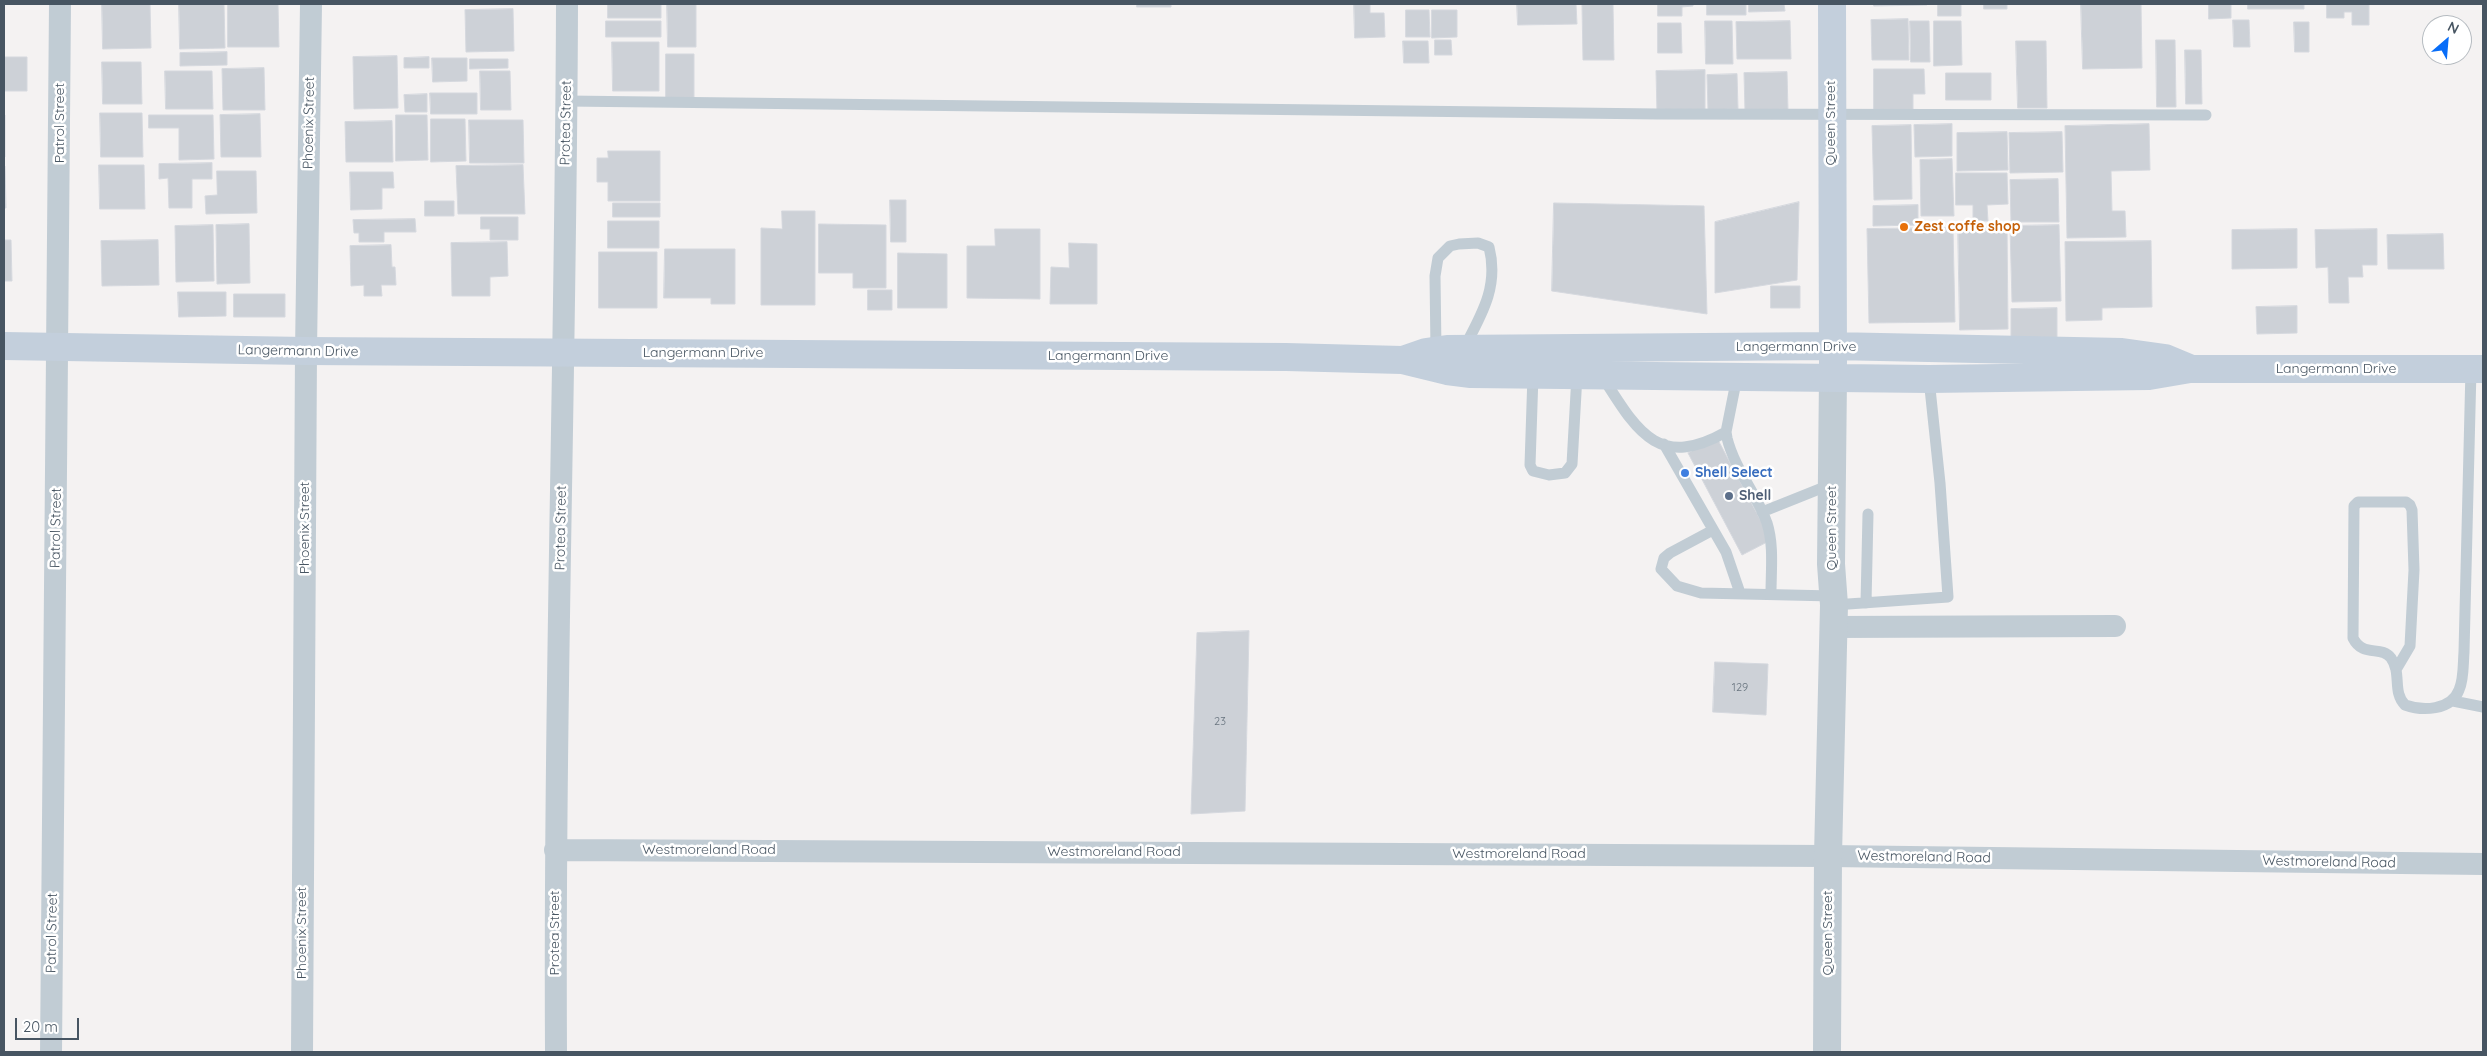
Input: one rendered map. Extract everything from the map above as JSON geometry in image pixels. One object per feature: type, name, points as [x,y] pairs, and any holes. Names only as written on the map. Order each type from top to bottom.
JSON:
[{"type":"main road","name":"Queen Street","points":[[1832,4],[1833,377]]},
{"type":"main road","name":"Langermann Drive","points":[[4,346],[306,351],[1286,357],[1402,360],[1446,372],[1589,376],[1929,379],[2149,376],[2190,369],[2477,369]]},
{"type":"main road","name":"Langermann Drive","points":[[1402,360],[1436,350],[1463,349],[1832,346],[2122,352],[2165,358],[2190,369]]},
{"type":"street","name":"Patrol Street","points":[[52,1052],[60,4]]},
{"type":"street","name":"Phoenix Street","points":[[302,1052],[306,351],[311,4]]},
{"type":"street","name":"Protea Street","points":[[556,1052],[555,850],[564,352],[567,4]]},
{"type":"street","name":"Queen Street","points":[[1827,1052],[1828,856],[1834,609],[1833,377]]},
{"type":"street","points":[[1834,609],[2115,626]]},
{"type":"street","name":"Westmoreland Road","points":[[555,850],[1828,856],[2483,864]]},
{"type":"lane","points":[[567,101],[1831,114],[2206,115]]},
{"type":"lane","points":[[1436,350],[1435,276],[1438,258],[1450,246],[1478,243],[1489,247],[1492,288],[1482,316],[1463,349]]},
{"type":"lane","points":[[2453,701],[2460,689],[2464,652],[2477,369]]},
{"type":"lane","points":[[1532,375],[1530,465],[1533,471],[1549,475],[1565,473],[1572,464],[1589,376]]},
{"type":"lane","points":[[1589,376],[1638,430],[1655,442],[1692,447],[1726,432]]},
{"type":"lane","points":[[1737,376],[1726,432],[1729,446],[1741,475],[1762,512],[1771,540],[1771,593]]},
{"type":"lane","points":[[1713,530],[1664,558],[1661,569],[1673,583],[1684,589],[1701,593],[1771,593],[1834,609],[1866,603],[1948,597],[1940,483],[1929,379]]},
{"type":"lane","points":[[1664,444],[1730,561],[1740,593]]},
{"type":"lane","points":[[1762,512],[1832,484]]},
{"type":"lane","points":[[2397,668],[2387,654],[2360,649],[2352,638],[2354,512],[2358,502],[2406,502],[2412,510],[2414,570],[2410,646],[2397,668],[2398,695],[2405,705],[2426,710],[2453,701],[2483,707]]},
{"type":"lane","points":[[1866,603],[1868,514]]},
{"type":"building","points":[[102,4],[150,4],[151,48],[103,49]]},
{"type":"building","points":[[179,4],[224,4],[225,48],[180,49]]},
{"type":"building","points":[[228,4],[278,4],[279,47],[228,47]]},
{"type":"building","points":[[608,4],[661,4],[661,18],[608,18]]},
{"type":"building","points":[[667,4],[696,4],[696,47],[668,47]]},
{"type":"building","points":[[1137,4],[1171,4],[1171,7],[1137,7]]},
{"type":"building","points":[[1354,4],[1370,4],[1370,13],[1384,13],[1385,37],[1355,38]]},
{"type":"building","points":[[1517,4],[1576,4],[1577,24],[1518,25]]},
{"type":"building","points":[[1613,4],[1614,60],[1583,60],[1582,5]]},
{"type":"building","points":[[1658,4],[1693,4],[1693,6],[1682,7],[1682,16],[1658,16]]},
{"type":"building","points":[[1707,4],[1746,4],[1746,15],[1707,15]]},
{"type":"building","points":[[1749,4],[1784,4],[1785,11],[1749,12]]},
{"type":"building","points":[[1874,4],[1927,4],[1927,5],[1874,6]]},
{"type":"building","points":[[1938,4],[1961,4],[1961,16],[1938,16]]},
{"type":"building","points":[[1984,4],[2007,4],[2007,9],[1984,9]]},
{"type":"building","points":[[2081,4],[2141,4],[2142,68],[2083,69]]},
{"type":"building","points":[[2209,4],[2231,4],[2231,18],[2209,19]]},
{"type":"building","points":[[2248,4],[2304,4],[2304,9],[2248,9]]},
{"type":"building","points":[[2327,4],[2369,4],[2369,25],[2352,25],[2352,12],[2344,12],[2344,18],[2327,18]]},
{"type":"building","points":[[513,9],[514,51],[466,52],[465,10]]},
{"type":"building","points":[[1406,10],[1429,10],[1430,37],[1406,37]]},
{"type":"building","points":[[1432,10],[1457,10],[1457,37],[1432,38]]},
{"type":"building","points":[[1908,19],[1909,60],[1872,60],[1871,20]]},
{"type":"building","points":[[2233,20],[2249,20],[2250,47],[2234,47]]},
{"type":"building","points":[[606,21],[661,21],[661,37],[606,37]]},
{"type":"building","points":[[1705,21],[1732,21],[1733,64],[1706,64]]},
{"type":"building","points":[[1790,21],[1791,59],[1737,59],[1736,22]]},
{"type":"building","points":[[1910,21],[1929,21],[1930,62],[1911,62]]},
{"type":"building","points":[[1934,21],[1961,21],[1962,65],[1934,66]]},
{"type":"building","points":[[2294,22],[2309,22],[2309,52],[2295,52]]},
{"type":"building","points":[[1658,23],[1681,23],[1682,53],[1658,53]]},
{"type":"building","points":[[1435,40],[1451,40],[1452,55],[1435,55]]},
{"type":"building","points":[[2156,40],[2175,40],[2176,107],[2157,107]]},
{"type":"building","points":[[1403,41],[1428,41],[1429,63],[1404,63]]},
{"type":"building","points":[[2016,41],[2046,41],[2047,108],[2018,108]]},
{"type":"building","points":[[612,42],[659,42],[659,91],[613,91]]},
{"type":"building","points":[[2185,50],[2201,50],[2202,104],[2186,104]]},
{"type":"building","points":[[227,52],[227,65],[180,66],[180,53]]},
{"type":"building","points":[[666,54],[694,54],[694,101],[666,101]]},
{"type":"building","points":[[397,56],[398,108],[354,109],[353,57]]},
{"type":"building","points":[[4,57],[27,57],[27,91],[4,91]]},
{"type":"building","points":[[429,57],[429,68],[404,68],[404,58]]},
{"type":"building","points":[[432,58],[467,58],[467,81],[433,82]]},
{"type":"building","points":[[470,59],[508,59],[508,68],[470,69]]},
{"type":"building","points":[[102,62],[141,62],[142,104],[103,104]]},
{"type":"building","points":[[264,68],[265,110],[223,110],[222,69]]},
{"type":"building","points":[[1874,69],[1924,69],[1925,94],[1913,94],[1913,113],[1874,113]]},
{"type":"building","points":[[1705,70],[1705,112],[1657,113],[1656,71]]},
{"type":"building","points":[[165,71],[212,71],[213,109],[166,109]]},
{"type":"building","points":[[480,71],[510,71],[511,110],[481,110]]},
{"type":"building","points":[[1787,72],[1788,111],[1745,111],[1744,73]]},
{"type":"building","points":[[1946,73],[1991,73],[1991,100],[1946,100]]},
{"type":"building","points":[[1737,74],[1738,109],[1708,110],[1707,75]]},
{"type":"building","points":[[430,93],[477,93],[477,114],[431,114]]},
{"type":"building","points":[[427,94],[427,112],[405,112],[404,95]]},
{"type":"building","points":[[100,113],[142,113],[143,157],[101,157]]},
{"type":"building","points":[[260,114],[261,157],[221,157],[220,115]]},
{"type":"building","points":[[5,115],[5,157],[4,157]]},
{"type":"building","points":[[149,115],[213,115],[214,159],[179,160],[179,128],[149,128]]},
{"type":"building","points":[[396,115],[427,115],[428,160],[396,161]]},
{"type":"building","points":[[431,119],[465,119],[466,161],[431,162]]},
{"type":"building","points":[[469,120],[523,120],[524,163],[470,163]]},
{"type":"building","points":[[392,121],[393,162],[346,162],[345,122]]},
{"type":"building","points":[[1952,124],[1952,156],[1915,157],[1914,125]]},
{"type":"building","points":[[2149,124],[2150,170],[2111,171],[2112,211],[2125,211],[2126,237],[2067,238],[2065,126]]},
{"type":"building","points":[[1911,125],[1912,199],[1874,200],[1872,126]]},
{"type":"building","points":[[2007,132],[2008,170],[1957,171],[1957,133]]},
{"type":"building","points":[[2062,132],[2063,172],[2010,173],[2009,133]]},
{"type":"building","points":[[608,151],[660,151],[660,201],[608,201],[608,182],[597,182],[597,158],[608,158]]},
{"type":"building","points":[[1952,159],[1954,216],[1921,216],[1920,160]]},
{"type":"building","points":[[212,163],[212,179],[192,179],[192,208],[169,208],[168,178],[159,179],[159,164]]},
{"type":"building","points":[[99,165],[144,165],[145,209],[100,209]]},
{"type":"building","points":[[523,165],[525,214],[458,214],[456,166]]},
{"type":"building","points":[[5,166],[6,208],[4,208]]},
{"type":"building","points":[[217,171],[256,171],[257,213],[206,214],[205,196],[217,195]]},
{"type":"building","points":[[350,172],[393,172],[394,188],[382,188],[382,209],[351,210]]},
{"type":"building","points":[[1956,173],[2007,173],[2008,204],[1987,205],[1988,221],[1973,221],[1973,205],[1956,205]]},
{"type":"building","points":[[2058,179],[2059,222],[2011,222],[2010,180]]},
{"type":"building","points":[[890,200],[906,200],[906,242],[891,242]]},
{"type":"building","points":[[425,201],[454,201],[454,216],[425,216]]},
{"type":"building","points":[[1799,202],[1797,280],[1715,293],[1715,222]]},
{"type":"building","points":[[613,203],[660,203],[660,217],[613,217]]},
{"type":"building","points":[[1554,203],[1704,206],[1707,314],[1552,291]]},
{"type":"building","points":[[1918,205],[1918,225],[1873,226],[1873,206]]},
{"type":"building","points":[[782,211],[815,211],[815,305],[761,305],[761,228],[782,229]]},
{"type":"building","points":[[481,217],[518,217],[518,240],[490,240],[490,229],[481,229]]},
{"type":"building","points":[[415,219],[416,232],[384,232],[384,242],[359,242],[359,233],[354,233],[353,220]]},
{"type":"building","points":[[608,221],[659,221],[659,248],[608,248]]},
{"type":"building","points":[[249,224],[250,283],[217,284],[216,225]]},
{"type":"building","points":[[819,224],[886,225],[886,288],[853,288],[853,273],[819,273]]},
{"type":"building","points":[[213,225],[214,281],[176,282],[175,226]]},
{"type":"building","points":[[1958,225],[2007,225],[2008,329],[1960,330]]},
{"type":"building","points":[[2059,225],[2061,301],[2012,302],[2010,226]]},
{"type":"building","points":[[1953,228],[1955,322],[1869,323],[1867,229]]},
{"type":"building","points":[[995,229],[1040,229],[1040,299],[967,298],[967,246],[995,246]]},
{"type":"building","points":[[2297,229],[2297,268],[2232,269],[2232,230]]},
{"type":"building","points":[[2377,229],[2377,265],[2362,265],[2363,277],[2348,277],[2349,303],[2329,303],[2328,267],[2316,268],[2315,230]]},
{"type":"building","points":[[2443,234],[2444,269],[2388,269],[2387,235]]},
{"type":"building","points":[[4,240],[11,240],[12,281],[4,281]]},
{"type":"building","points":[[158,240],[159,285],[102,286],[101,241]]},
{"type":"building","points":[[2151,241],[2152,307],[2102,308],[2102,320],[2066,321],[2065,242]]},
{"type":"building","points":[[507,242],[508,276],[490,277],[490,296],[452,296],[451,243]]},
{"type":"building","points":[[1069,243],[1097,244],[1097,304],[1050,304],[1051,267],[1069,268]]},
{"type":"building","points":[[391,245],[392,267],[395,267],[396,285],[381,285],[382,296],[364,296],[364,285],[351,286],[350,246]]},
{"type":"building","points":[[665,249],[735,249],[735,304],[711,304],[711,298],[664,298]]},
{"type":"building","points":[[599,252],[657,252],[657,308],[599,308]]},
{"type":"building","points":[[898,253],[947,254],[947,308],[898,308]]},
{"type":"building","points":[[1771,286],[1800,286],[1800,308],[1771,308]]},
{"type":"building","points":[[868,290],[892,290],[892,310],[868,310]]},
{"type":"building","points":[[178,292],[226,292],[226,316],[179,317]]},
{"type":"building","points":[[234,294],[285,294],[285,317],[234,317]]},
{"type":"building","points":[[2297,306],[2297,333],[2257,334],[2256,307]]},
{"type":"building","points":[[2057,308],[2057,339],[2011,339],[2011,309]]},
{"type":"building","points":[[1717,438],[1771,540],[1742,555],[1688,453]]},
{"type":"building","points":[[1249,631],[1245,811],[1191,814],[1197,633]]},
{"type":"building","points":[[1715,662],[1768,664],[1766,715],[1713,712]]},
{"type":"place","name":"Zest coffe shop","points":[[1904,227]]},
{"type":"place","name":"Shell Select","points":[[1685,473]]},
{"type":"place","name":"Shell","points":[[1729,496]]}]
